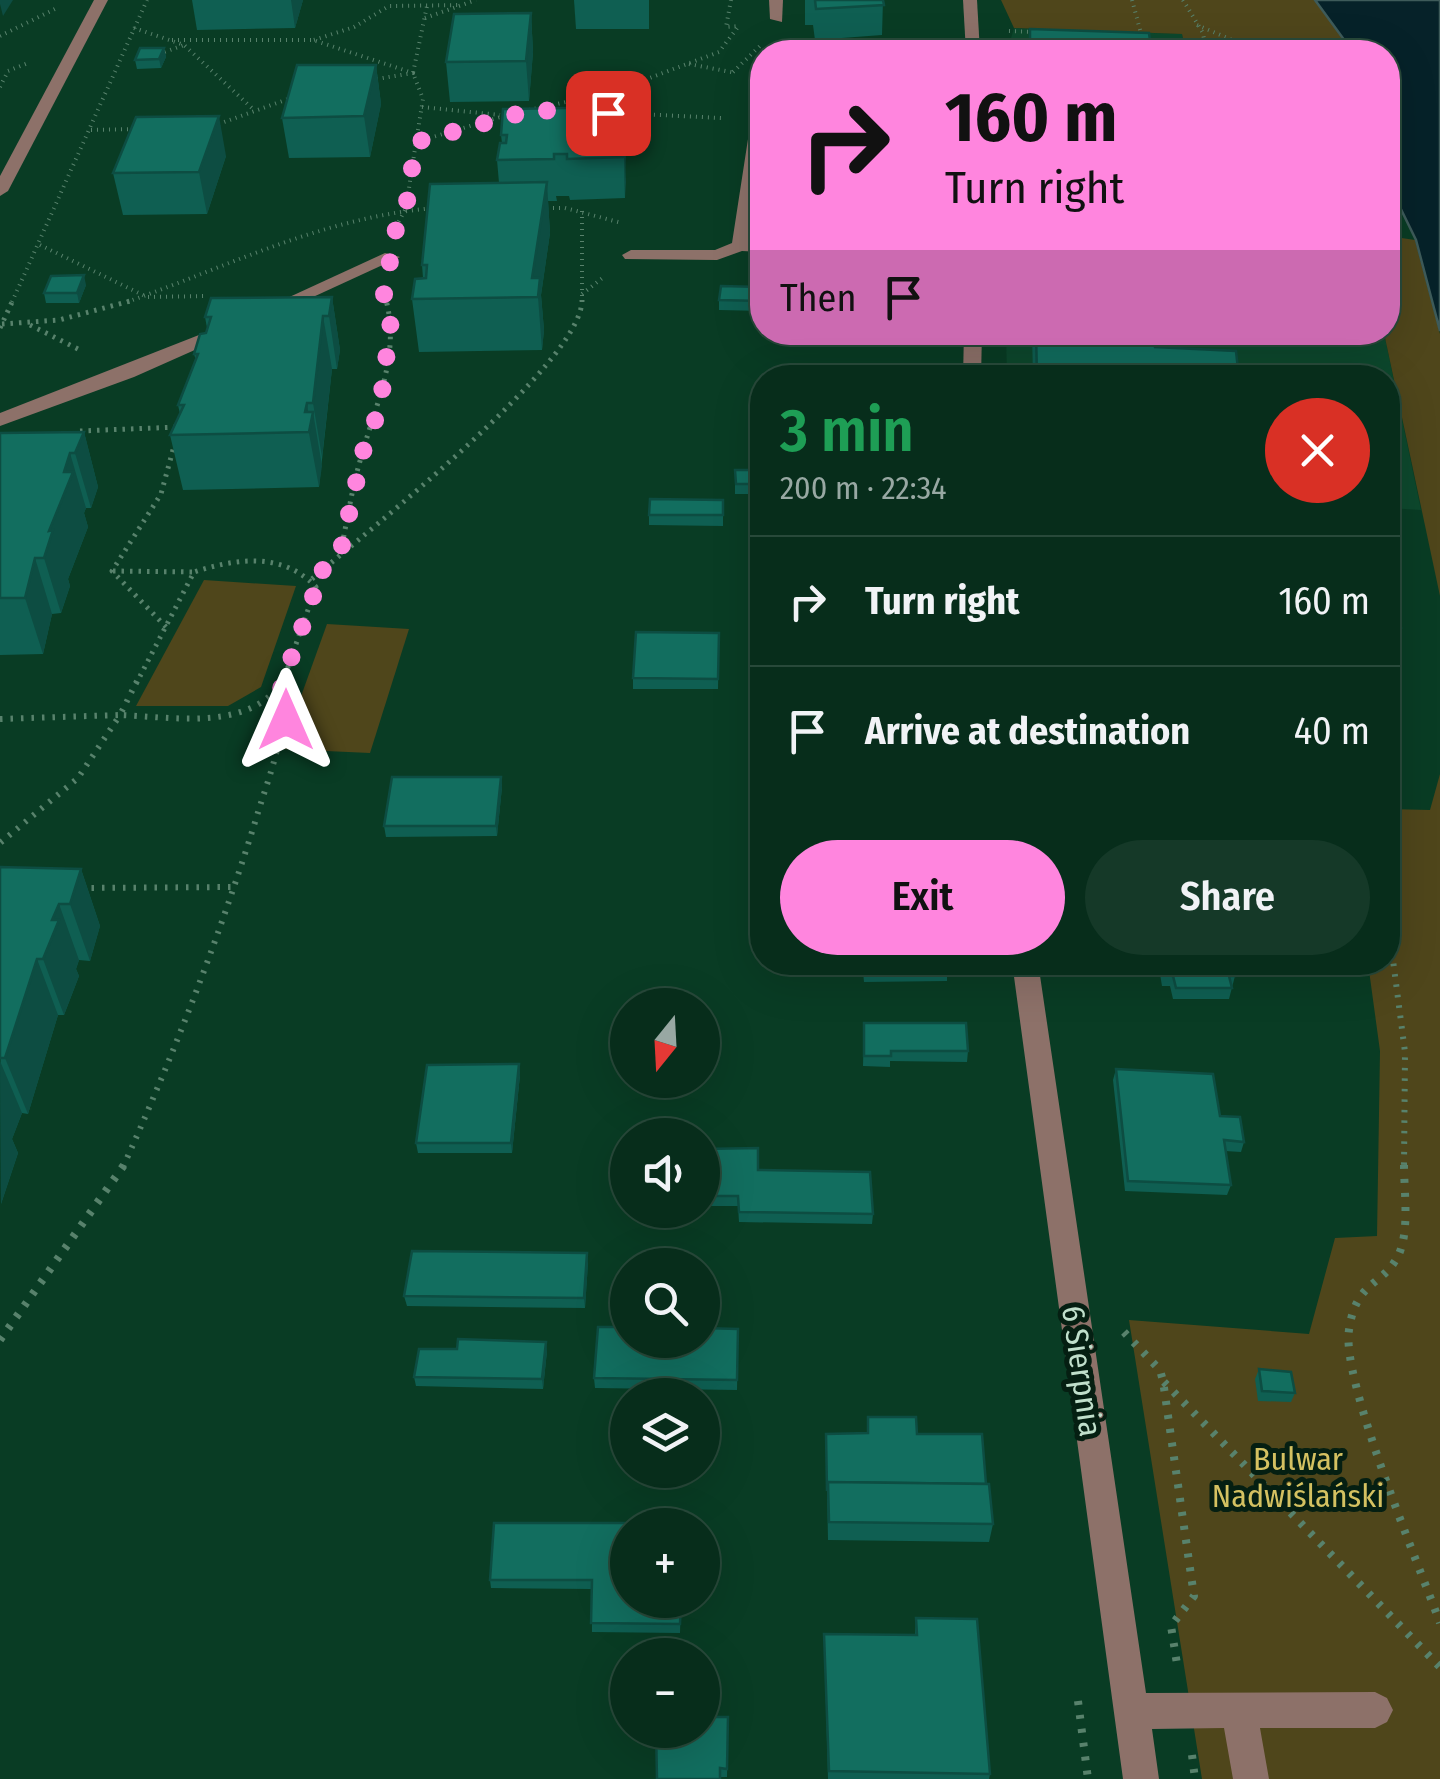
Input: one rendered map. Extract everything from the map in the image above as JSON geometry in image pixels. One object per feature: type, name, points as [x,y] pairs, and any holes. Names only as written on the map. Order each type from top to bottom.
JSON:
[{"type":"street","points":[[0,191],[100,0]]},
{"type":"street","points":[[776,0],[777,18]]},
{"type":"street","points":[[970,0],[972,40]]},
{"type":"street","points":[[740,246],[750,183]]},
{"type":"street","points":[[630,255],[717,255],[750,246]]},
{"type":"street","points":[[0,420],[127,374],[391,257]]},
{"type":"street","name":"6 Sierpnia","points":[[1027,975],[1141,1779]]},
{"type":"street","points":[[1132,1711],[1374,1710]]},
{"type":"street","points":[[1238,1711],[1251,1779]]},
{"type":"path","points":[[1,326],[40,246],[146,0]]},
{"type":"path","points":[[424,18],[476,0]]},
{"type":"path","points":[[726,27],[730,0]]},
{"type":"path","points":[[1123,36],[1142,37],[1132,0]]},
{"type":"path","points":[[1183,0],[1202,40]]},
{"type":"path","points":[[0,36],[65,4]]},
{"type":"path","points":[[172,40],[313,40],[354,27],[389,6],[461,5]]},
{"type":"path","points":[[340,554],[364,448],[380,408],[392,312],[384,294],[396,229],[406,208],[422,108],[423,99],[413,74],[427,6]]},
{"type":"path","points":[[1197,24],[1233,40]]},
{"type":"path","points":[[416,142],[506,115],[612,92],[719,52],[738,26]]},
{"type":"path","points":[[134,28],[184,45],[255,111]]},
{"type":"path","points":[[1009,31],[1047,32]]},
{"type":"path","points":[[313,40],[413,74]]},
{"type":"path","points":[[150,54],[184,45]]},
{"type":"path","points":[[123,54],[136,54]]},
{"type":"path","points":[[688,64],[748,75]]},
{"type":"path","points":[[0,70],[8,72]]},
{"type":"path","points":[[364,81],[413,74]]},
{"type":"path","points":[[210,128],[304,95]]},
{"type":"path","points":[[422,108],[506,115]]},
{"type":"path","points":[[532,110],[570,111]]},
{"type":"path","points":[[608,113],[750,120]]},
{"type":"path","points":[[91,130],[150,129]]},
{"type":"path","points":[[1,326],[70,318],[147,296],[328,222],[406,208],[446,208]]},
{"type":"path","points":[[525,208],[582,211],[631,225],[630,255],[582,294]]},
{"type":"path","points":[[312,580],[532,386],[582,315],[582,211]]},
{"type":"path","points":[[40,246],[147,296],[224,296]]},
{"type":"path","points":[[301,296],[384,294]]},
{"type":"path","points":[[72,432],[180,427],[161,494],[112,572]]},
{"type":"path","points":[[0,718],[223,717],[262,705],[281,687],[316,588],[298,568],[256,561],[221,563],[194,572],[112,572]]},
{"type":"path","points":[[112,572],[166,627]]},
{"type":"path","points":[[0,843],[78,778],[120,715],[194,572]]},
{"type":"path","points":[[0,1340],[122,1169],[166,1071],[235,887],[286,720],[281,687]]},
{"type":"path","points":[[78,888],[235,887]]},
{"type":"path","points":[[1395,975],[1406,1052],[1403,1245],[1395,1262],[1360,1290],[1348,1332],[1354,1381],[1440,1622]]},
{"type":"path","points":[[1196,1779],[1171,1626],[1194,1596],[1163,1381],[1440,1667]]},
{"type":"shaded area","points":[[1014,28],[1182,34],[1183,40],[1010,40]]},
{"type":"shaded area","points":[[1006,345],[1387,345],[1391,365],[1007,365]]},
{"type":"shaded area","points":[[1400,410],[1421,510],[1400,509]]},
{"type":"green space","points":[[1001,0],[1315,0],[1343,40],[1183,40],[1182,34],[1014,28]]},
{"type":"green space","points":[[1400,238],[1415,240],[1440,334],[1440,596],[1400,408],[1400,365],[1391,365],[1387,345],[1400,345]]},
{"type":"green space","points":[[204,580],[296,586],[261,687],[228,706],[136,706]]},
{"type":"green space","points":[[327,624],[409,629],[370,753],[282,749]]},
{"type":"green space","name":"Bulwar Nadwiślański","points":[[1440,774],[1440,1779],[1202,1779],[1129,1320],[1309,1334],[1335,1238],[1377,1236],[1380,1051],[1370,975],[1400,975],[1400,809],[1430,810]]},
{"type":"water","points":[[1315,0],[1440,0],[1440,331],[1416,240],[1400,207],[1400,40],[1344,40]]},
{"type":"building","points":[[815,0],[883,0],[884,5],[816,9]]},
{"type":"building","points":[[531,13],[526,61],[446,62],[454,14]]},
{"type":"building","points":[[1030,29],[1149,33],[1150,40],[1030,40]]},
{"type":"building","points":[[140,48],[164,48],[159,59],[135,60]]},
{"type":"building","points":[[297,65],[376,65],[364,116],[282,118]]},
{"type":"building","points":[[624,107],[624,134],[618,134],[618,141],[624,141],[624,157],[567,159],[567,154],[554,154],[554,159],[497,160],[500,143],[506,143],[507,135],[501,135],[503,109]]},
{"type":"building","points":[[219,116],[199,172],[113,173],[136,117]]},
{"type":"building","points":[[547,182],[532,278],[540,278],[538,297],[412,299],[415,279],[426,278],[427,265],[422,265],[430,184]]},
{"type":"building","points":[[84,275],[77,293],[44,293],[51,276]]},
{"type":"building","points":[[721,286],[750,287],[750,301],[719,300]]},
{"type":"building","points":[[332,297],[329,316],[323,316],[313,403],[307,403],[305,412],[313,412],[309,432],[170,435],[184,405],[178,405],[198,354],[194,354],[200,334],[206,333],[211,317],[205,317],[211,298]]},
{"type":"building","points":[[1036,345],[1155,345],[1236,351],[1238,365],[1037,365]]},
{"type":"building","points":[[84,432],[75,453],[70,453],[64,472],[73,472],[49,531],[53,530],[44,558],[35,558],[25,598],[0,598],[0,433]]},
{"type":"building","points":[[735,470],[750,470],[750,484],[736,484]]},
{"type":"building","points":[[650,499],[723,500],[723,515],[649,515]]},
{"type":"building","points":[[636,632],[719,633],[718,679],[633,678]]},
{"type":"building","points":[[392,777],[501,777],[496,826],[384,826]]},
{"type":"building","points":[[0,867],[81,869],[70,904],[59,904],[52,920],[59,920],[43,959],[37,959],[5,1058],[0,1058]]},
{"type":"building","points":[[1165,975],[1235,976],[1229,976],[1232,988],[1176,988],[1173,976]]},
{"type":"building","points":[[864,1023],[966,1023],[968,1051],[891,1051],[891,1056],[864,1056]]},
{"type":"building","points":[[519,1064],[511,1143],[416,1143],[427,1065]]},
{"type":"building","points":[[1116,1069],[1213,1074],[1220,1116],[1240,1117],[1244,1142],[1224,1140],[1231,1185],[1128,1181]]},
{"type":"building","points":[[758,1148],[758,1170],[870,1172],[873,1214],[739,1212],[738,1196],[720,1196],[720,1149]]},
{"type":"building","points":[[412,1251],[587,1253],[584,1298],[404,1296]]},
{"type":"building","points":[[598,1327],[610,1327],[610,1358],[720,1358],[720,1328],[738,1329],[737,1380],[594,1378]]},
{"type":"building","points":[[458,1339],[546,1342],[542,1379],[414,1377],[419,1349],[457,1349]]},
{"type":"building","points":[[1259,1369],[1291,1372],[1295,1393],[1262,1391]]},
{"type":"building","points":[[868,1417],[916,1417],[917,1434],[982,1434],[986,1484],[828,1482],[827,1491],[826,1434],[868,1433]]},
{"type":"building","points":[[828,1482],[989,1484],[993,1524],[829,1522]]},
{"type":"building","points":[[494,1523],[610,1523],[610,1618],[680,1618],[680,1624],[591,1623],[592,1580],[490,1580]]},
{"type":"building","points":[[916,1618],[977,1619],[990,1774],[829,1771],[824,1634],[917,1635]]},
{"type":"building","points":[[720,1717],[728,1717],[727,1769],[720,1768],[720,1779],[657,1779],[656,1748],[720,1748]]},
{"type":"route","points":[[286,720],[281,687],[316,588],[312,580],[340,554],[364,448],[380,408],[392,312],[384,294],[396,229],[406,208],[416,142],[532,110],[608,113]]}]
